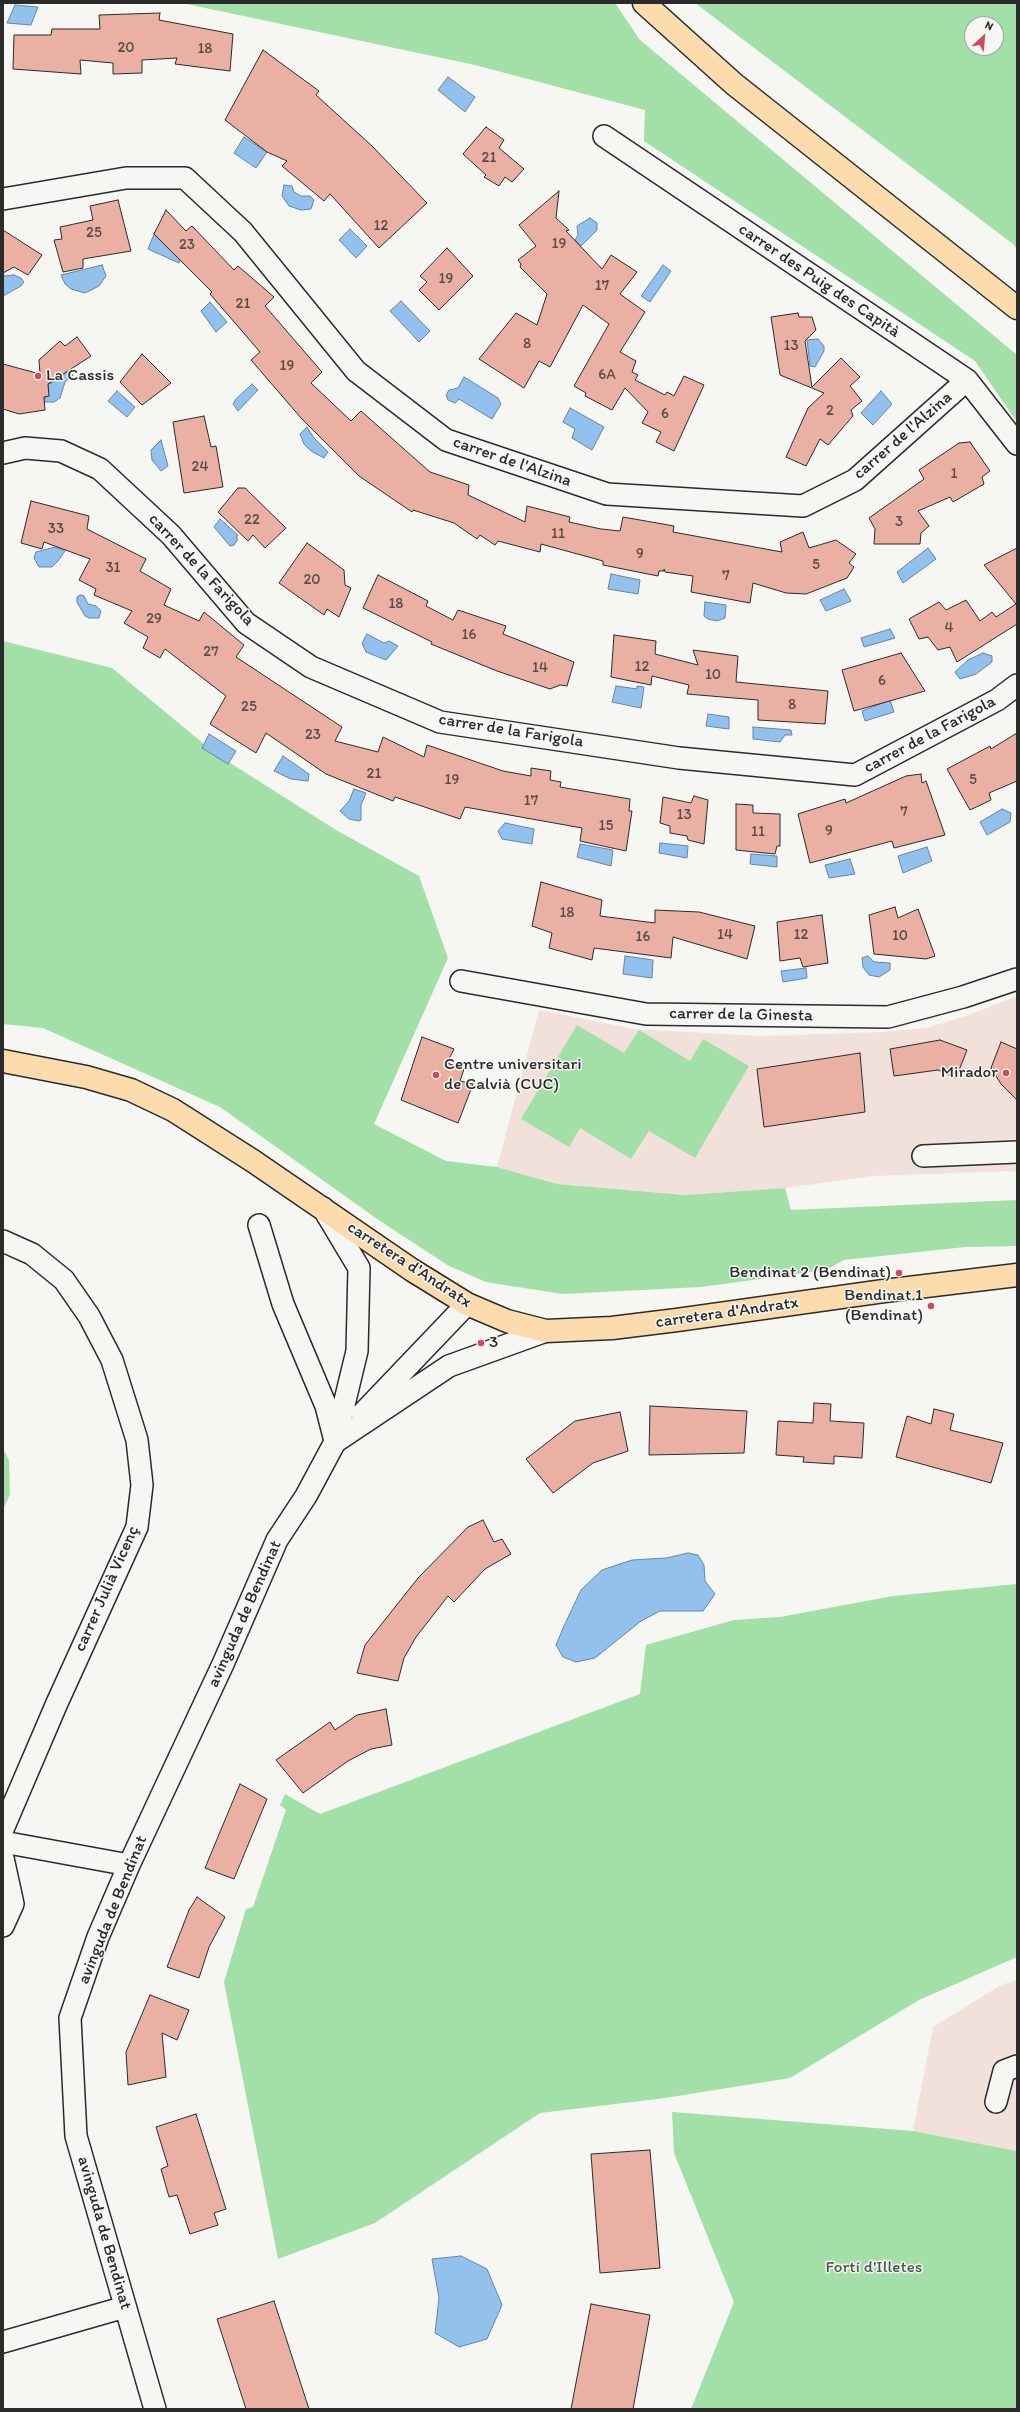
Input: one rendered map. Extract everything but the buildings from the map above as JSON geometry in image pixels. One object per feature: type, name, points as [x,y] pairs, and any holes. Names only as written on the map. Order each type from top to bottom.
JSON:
[{"type":"main road","points":[[644,3],[734,84],[1017,308]]},
{"type":"main road","name":"carretera d'Andratx","points":[[3,1061],[86,1077],[130,1090],[173,1110],[323,1208],[412,1270],[467,1304],[508,1321],[546,1331],[612,1328],[884,1290],[1017,1275]]},
{"type":"street","name":"carrer des Puig des Capità","points":[[604,136],[967,380],[1017,444]]},
{"type":"street","name":"carrer de l'Alzina","points":[[3,199],[126,178],[185,178],[243,232],[356,371],[446,440],[607,494],[803,506],[855,480],[967,380]]},
{"type":"street","name":"carrer de la Farigola","points":[[3,453],[25,448],[62,452],[100,469],[171,535],[246,622],[311,667],[440,722],[679,758],[856,775],[997,700],[1017,685]]},
{"type":"street","name":"carrer de la Ginesta","points":[[461,981],[646,1014],[888,1017],[963,997],[1017,979]]},
{"type":"street","points":[[923,1156],[1017,1152]]},
{"type":"street","name":"avinguda de Bendinat","points":[[155,2409],[76,2136],[70,2018],[98,1937],[129,1865],[224,1664],[277,1540],[306,1496],[335,1442],[357,1351],[359,1268],[323,1208]]},
{"type":"street","points":[[259,1225],[283,1304],[326,1406],[335,1442]]},
{"type":"street","name":"carrer Julià Vicenç","points":[[3,1241],[32,1254],[64,1280],[89,1316],[112,1360],[137,1440],[142,1485],[137,1527],[57,1703],[3,1829]]},
{"type":"street","name":"avinguda de Bendinat","points":[[335,1442],[467,1304]]},
{"type":"street","name":"avinguda de Bendinat","points":[[335,1442],[448,1366],[546,1331]]},
{"type":"street","points":[[3,1842],[129,1865]]},
{"type":"street","points":[[3,1858],[13,1904],[3,1926]]},
{"type":"street","points":[[996,2102],[1004,2071],[1017,2066]]},
{"type":"street","points":[[3,2342],[125,2307]]},
{"type":"shaded area","name":"Mirador","points":[[1017,996],[1017,1171],[874,1176],[785,1188],[685,1195],[557,1184],[497,1167],[539,1010],[634,1029],[761,1036],[883,1032],[926,1028],[966,1016]]},
{"type":"shaded area","points":[[1017,1980],[1017,2151],[913,2131],[933,2027],[1001,1985]]},
{"type":"green space","points":[[182,3],[615,3],[640,40],[1017,355],[1017,422],[975,361],[644,141],[645,110],[475,65]]},
{"type":"green space","points":[[695,3],[1017,3],[1017,249],[1013,244]]},
{"type":"green space","points":[[3,641],[112,668],[216,754],[336,830],[419,876],[448,958],[374,1124],[446,1161],[497,1167],[557,1184],[685,1195],[785,1188],[791,1210],[1017,1200],[1017,1246],[965,1247],[844,1260],[826,1270],[701,1287],[562,1294],[486,1282],[449,1266],[380,1221],[220,1107],[43,1028],[3,1024]]},
{"type":"green space","points":[[577,1025],[624,1053],[639,1030],[690,1061],[703,1039],[749,1066],[695,1158],[649,1131],[631,1159],[580,1128],[569,1147],[521,1119]]},
{"type":"green space","points":[[3,1449],[9,1460],[10,1494],[3,1510]]},
{"type":"green space","points":[[1017,1584],[1017,1957],[919,2000],[790,2078],[665,2098],[540,2113],[375,2223],[278,2259],[224,1982],[246,1909],[253,1907],[286,1810],[280,1805],[285,1794],[320,1814],[640,1694],[646,1645],[734,1620],[780,1617],[893,1596]]},
{"type":"green space","name":"Fortí d'Illetes","points":[[672,2112],[913,2131],[1017,2151],[1017,2409],[691,2409],[734,2302],[674,2153]]},
{"type":"water","points":[[15,5],[38,7],[31,25],[7,23]]},
{"type":"water","points":[[448,77],[475,97],[465,112],[438,90]]},
{"type":"water","points":[[244,137],[267,152],[256,168],[234,153]]},
{"type":"water","points":[[284,185],[292,186],[294,192],[301,196],[310,196],[314,200],[311,209],[301,210],[289,206],[282,196]]},
{"type":"water","points":[[590,218],[597,223],[597,230],[581,246],[575,240],[578,235],[577,226]]},
{"type":"water","points":[[350,229],[367,246],[356,258],[339,240]]},
{"type":"water","points":[[154,234],[180,260],[179,263],[148,249]]},
{"type":"water","points":[[102,265],[106,276],[99,286],[85,293],[71,289],[65,284],[61,275]]},
{"type":"water","points":[[663,265],[671,271],[650,302],[641,296]]},
{"type":"water","points":[[14,275],[21,278],[24,282],[21,286],[3,296],[3,276]]},
{"type":"water","points":[[401,301],[430,331],[419,342],[390,311]]},
{"type":"water","points":[[210,302],[227,322],[216,332],[201,311]]},
{"type":"water","points":[[818,339],[824,346],[824,351],[815,367],[810,366],[807,340]]},
{"type":"water","points":[[69,371],[73,375],[65,382],[60,398],[54,402],[44,402],[48,384],[52,383],[52,377],[61,376]]},
{"type":"water","points":[[464,377],[498,398],[501,404],[492,419],[459,399],[455,403],[448,400],[446,395],[449,390],[458,388]]},
{"type":"water","points":[[252,384],[258,390],[238,411],[233,404],[236,399]]},
{"type":"water","points":[[117,391],[135,407],[127,417],[108,401]]},
{"type":"water","points":[[881,391],[892,404],[873,425],[861,413]]},
{"type":"water","points":[[570,408],[604,427],[592,450],[572,438],[575,429],[563,422]]},
{"type":"water","points":[[307,427],[314,438],[328,452],[324,458],[311,451],[304,444],[300,434]]},
{"type":"water","points":[[161,440],[168,466],[161,471],[152,460],[151,450]]},
{"type":"water","points":[[220,519],[238,535],[236,538],[238,539],[234,545],[230,546],[214,527]]},
{"type":"water","points":[[55,547],[65,551],[58,561],[52,567],[39,567],[34,558],[36,552]]},
{"type":"water","points":[[928,548],[936,559],[903,583],[897,572]]},
{"type":"water","points":[[611,574],[640,580],[638,594],[608,589]]},
{"type":"water","points":[[844,589],[851,601],[826,611],[820,600]]},
{"type":"water","points":[[80,595],[84,596],[88,604],[96,606],[101,611],[99,618],[89,618],[85,616],[77,602],[77,597]]},
{"type":"water","points":[[705,602],[726,605],[725,618],[717,621],[708,619],[704,616]]},
{"type":"water","points":[[890,629],[895,638],[864,647],[861,638]]},
{"type":"water","points":[[367,634],[384,643],[389,641],[398,646],[386,660],[366,652],[362,643]]},
{"type":"water","points":[[983,653],[992,656],[992,662],[976,674],[960,679],[955,672],[968,660]]},
{"type":"water","points":[[616,686],[637,689],[637,686],[644,687],[641,708],[612,702]]},
{"type":"water","points":[[890,700],[894,712],[865,721],[862,711]]},
{"type":"water","points":[[708,714],[729,717],[729,729],[706,726]]},
{"type":"water","points":[[753,727],[791,730],[792,735],[785,735],[780,742],[753,739]]},
{"type":"water","points":[[209,734],[236,751],[228,764],[202,748]]},
{"type":"water","points":[[283,756],[309,774],[308,781],[291,779],[274,771]]},
{"type":"water","points":[[354,789],[366,793],[361,805],[361,820],[359,821],[349,819],[340,811],[349,801]]},
{"type":"water","points":[[1002,809],[1011,813],[1010,822],[987,835],[980,822]]},
{"type":"water","points":[[505,823],[534,829],[532,844],[502,839],[498,831]]},
{"type":"water","points":[[660,843],[688,846],[687,858],[659,853]]},
{"type":"water","points":[[580,844],[613,850],[611,866],[577,857]]},
{"type":"water","points":[[927,847],[932,861],[903,873],[898,856]]},
{"type":"water","points":[[751,854],[777,856],[777,867],[750,864]]},
{"type":"water","points":[[850,859],[855,874],[829,878],[825,865]]},
{"type":"water","points":[[625,956],[653,960],[652,978],[623,974]]},
{"type":"water","points":[[868,956],[874,962],[890,963],[890,970],[879,977],[869,975],[863,967],[862,958]]},
{"type":"water","points":[[806,968],[807,978],[783,982],[781,971]]},
{"type":"water","points":[[688,1553],[698,1555],[704,1565],[705,1581],[715,1594],[703,1611],[660,1611],[641,1621],[595,1658],[576,1662],[563,1657],[556,1645],[564,1626],[581,1590],[602,1570],[632,1560],[666,1558]]},
{"type":"water","points":[[461,2256],[487,2269],[502,2305],[487,2339],[459,2347],[435,2333],[439,2298],[432,2259]]},
{"type":"place","name":"La Cassis","points":[[38,376]]},
{"type":"place","name":"Mirador","points":[[1006,1073]]},
{"type":"place","name":"Centre universitari de Calvià (CUC)","points":[[436,1075]]},
{"type":"place","name":"Bendinat 2 (Bendinat)","points":[[899,1273]]},
{"type":"place","name":"Bendinat 1 (Bendinat)","points":[[931,1306]]},
{"type":"place","name":"3","points":[[481,1343]]}]
